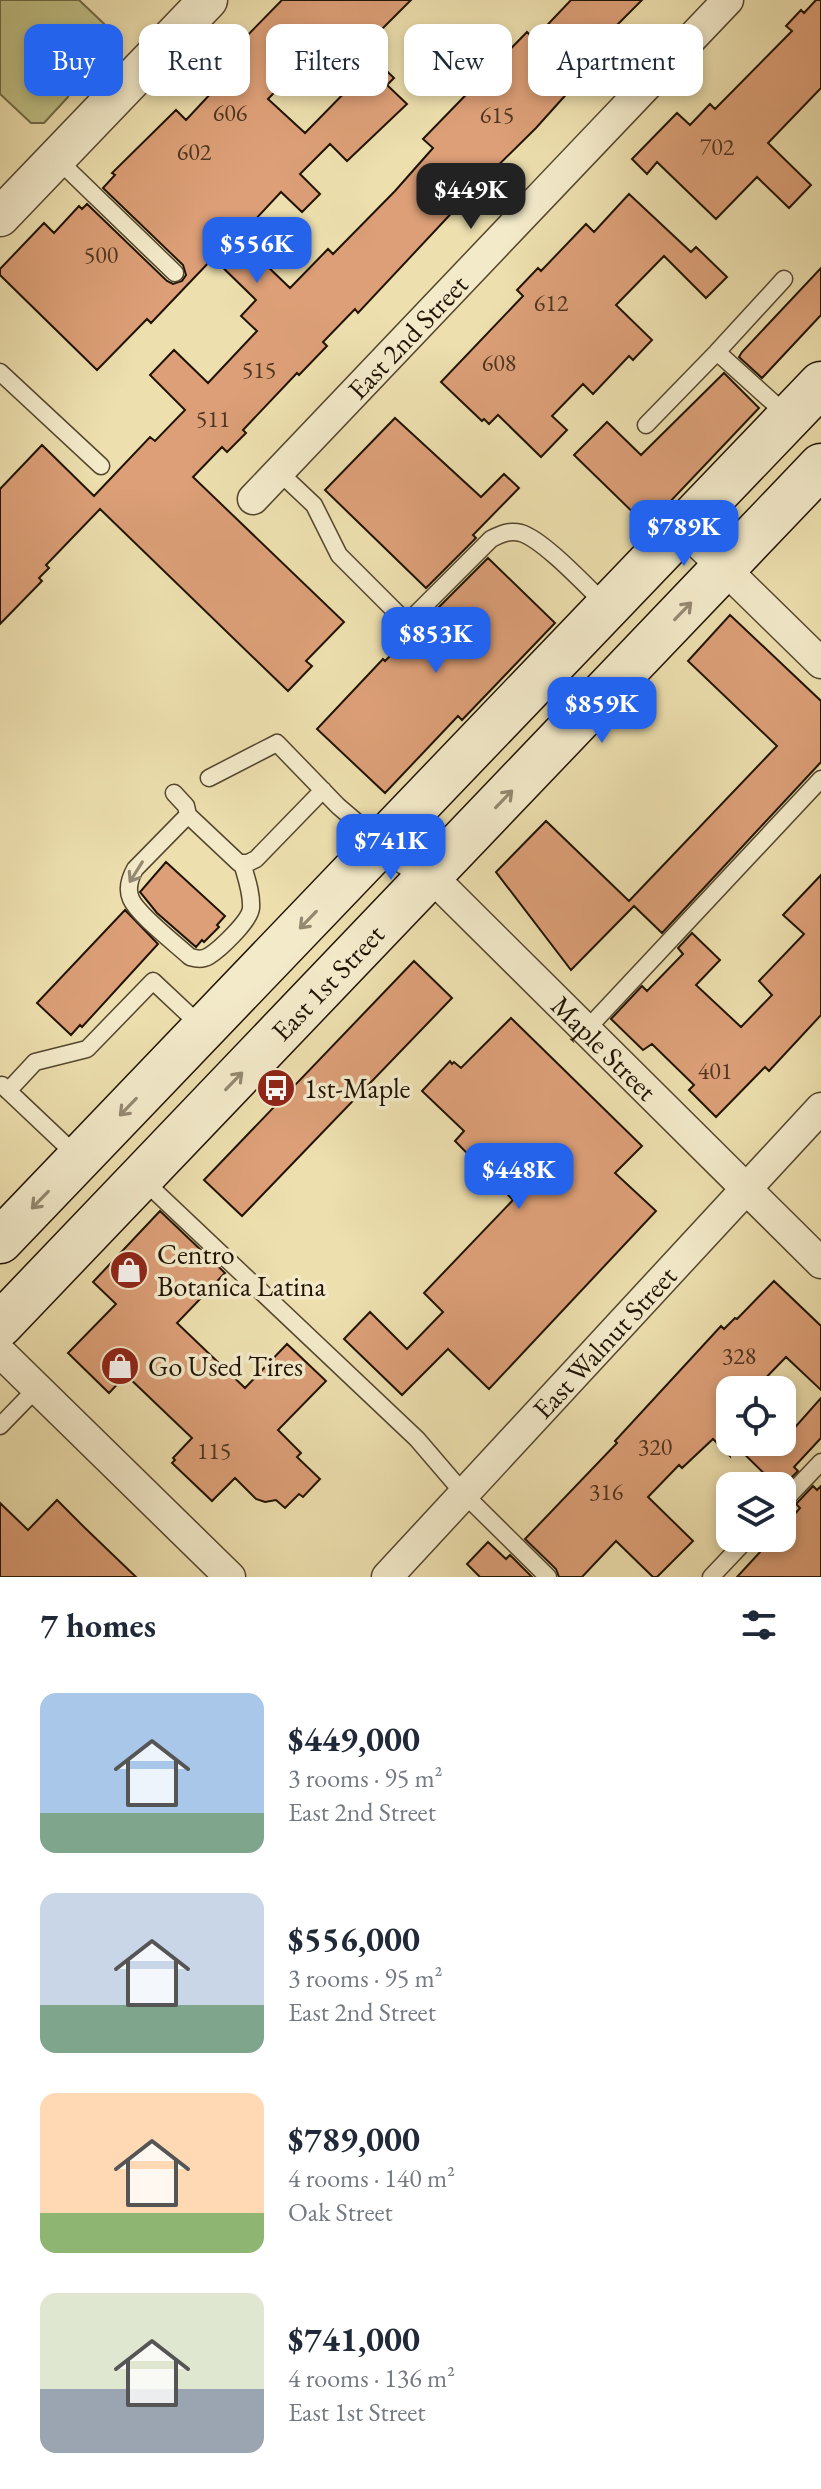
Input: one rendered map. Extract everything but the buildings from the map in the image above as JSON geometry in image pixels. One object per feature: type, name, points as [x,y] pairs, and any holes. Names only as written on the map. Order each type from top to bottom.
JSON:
[{"type":"main road","name":"East 1st Street","points":[[0,1241],[821,384]]},
{"type":"main road","name":"East 1st Street","points":[[0,1325],[821,466]]},
{"type":"street","points":[[0,217],[208,0]]},
{"type":"street","name":"East 2nd Street","points":[[253,499],[728,0]]},
{"type":"street","points":[[683,528],[821,663]]},
{"type":"street","name":"Maple Street","points":[[381,843],[430,875],[821,1263]]},
{"type":"street","name":"East Walnut Street","points":[[387,1577],[821,1108]]},
{"type":"street","points":[[0,1352],[230,1577]]},
{"type":"lane","points":[[56,158],[175,273]]},
{"type":"lane","points":[[646,425],[784,279]]},
{"type":"lane","points":[[717,352],[789,417]]},
{"type":"lane","points":[[0,372],[101,466]]},
{"type":"lane","points":[[278,471],[314,505],[339,555],[402,618],[408,620],[413,617],[491,539],[506,532],[520,532],[540,544],[608,607]]},
{"type":"lane","points":[[209,778],[277,743],[381,843]]},
{"type":"lane","points":[[586,1030],[821,779]]},
{"type":"lane","points":[[174,793],[186,806],[188,815],[242,863],[256,859],[323,790]]},
{"type":"lane","points":[[188,815],[135,869],[128,890],[136,907],[190,957],[199,960],[209,956],[251,913],[242,863]]},
{"type":"lane","points":[[79,1158],[4,1087],[35,1062],[87,1049],[153,981],[204,1028]]},
{"type":"lane","points":[[141,1178],[417,1439],[465,1495],[548,1577]]},
{"type":"lane","points":[[0,1426],[37,1388]]},
{"type":"lane","points":[[796,1488],[821,1462]]},
{"type":"lane","points":[[711,1577],[735,1552]]},
{"type":"green space","points":[[0,0],[79,0],[104,24],[24,24],[24,96],[68,96],[44,123],[31,123],[0,94]]},
{"type":"place","name":"1st-Maple","points":[[276,1088]]},
{"type":"place","name":"Centro Botanica Latina","points":[[129,1270]]},
{"type":"place","name":"Go Used Tires","points":[[120,1366]]}]
